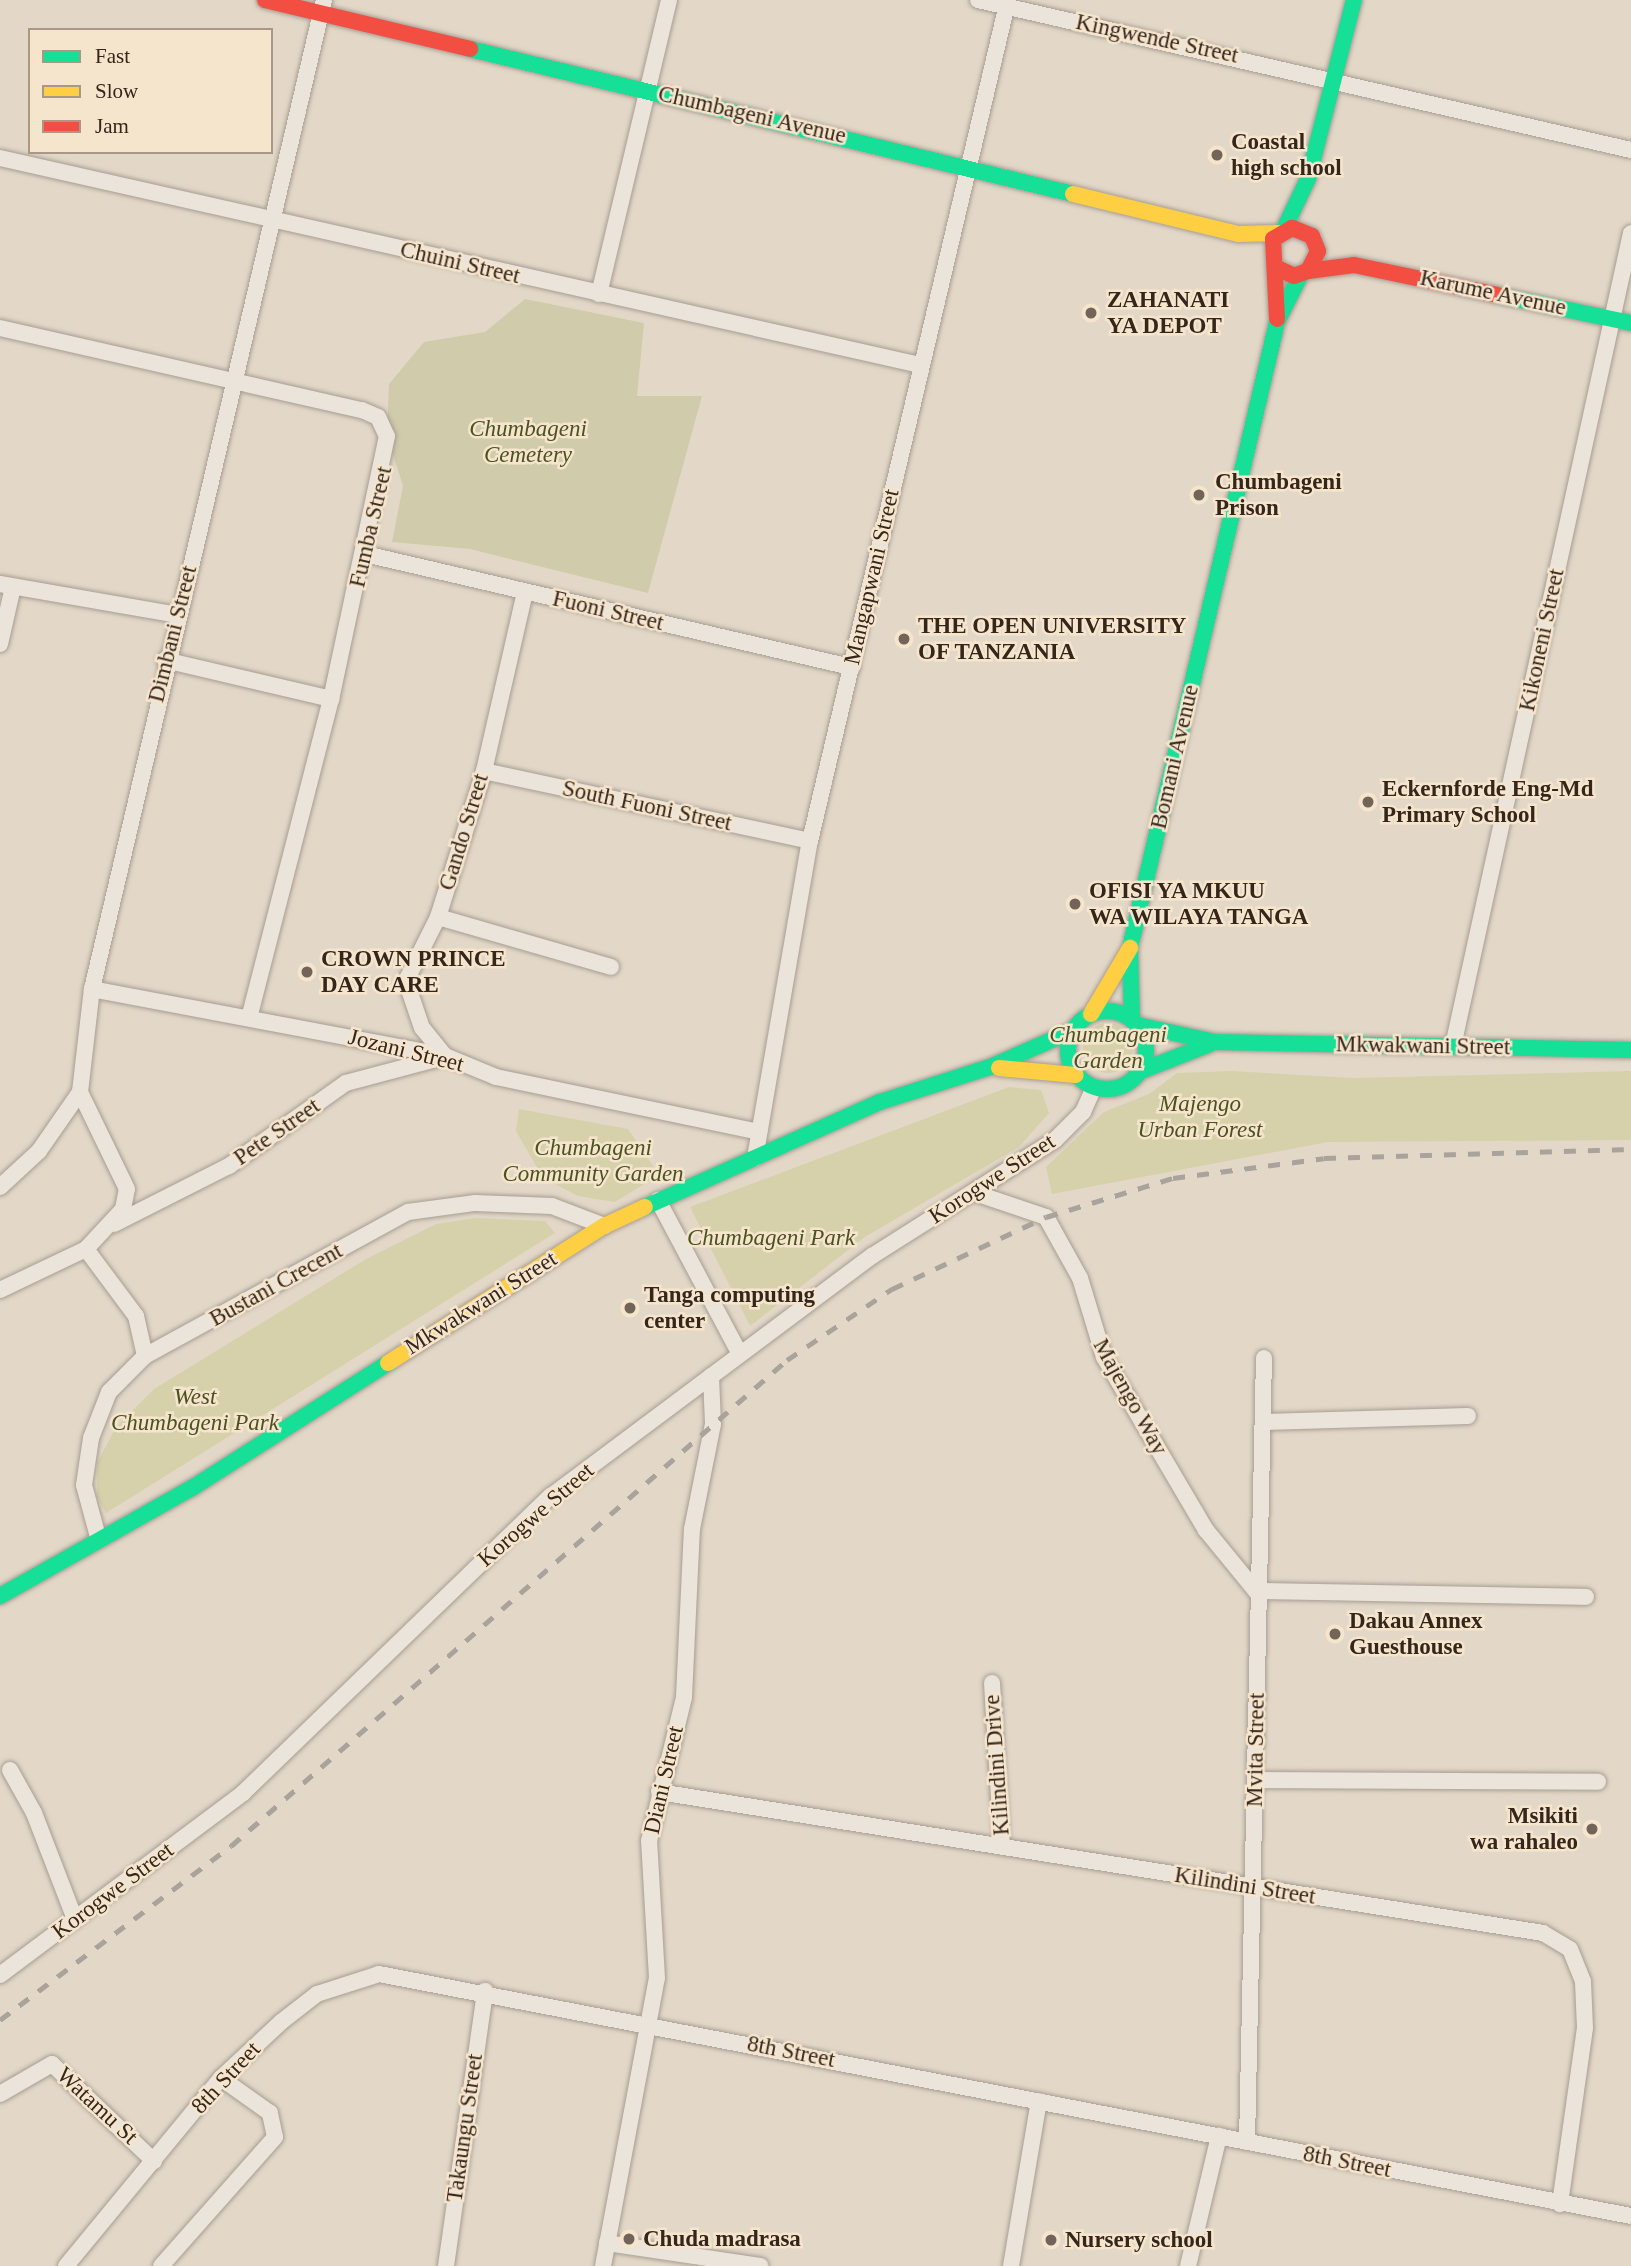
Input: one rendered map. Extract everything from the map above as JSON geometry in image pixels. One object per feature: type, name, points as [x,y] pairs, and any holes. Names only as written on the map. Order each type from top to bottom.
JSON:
[{"type":"main road","name":"Chumbageni Avenue","points":[[265,0],[322,6],[650,91],[966,165],[1238,234]]},
{"type":"main road","points":[[1277,322],[1273,264],[1281,231],[1308,179],[1354,0]]},
{"type":"main road","points":[[1277,322],[1305,273],[1314,240],[1308,179]]},
{"type":"main road","points":[[1238,234],[1281,231],[1314,240],[1354,265]]},
{"type":"main road","points":[[1238,234],[1273,264],[1305,273],[1354,265]]},
{"type":"main road","name":"Karume Avenue","points":[[1354,265],[1631,323]]},
{"type":"main road","name":"Bomani Avenue","points":[[1130,948],[1277,322]]},
{"type":"main road","points":[[1076,1075],[1068,1046],[1073,1031],[1091,1014],[1130,948]]},
{"type":"main road","points":[[1130,948],[1135,1022],[1146,1039],[1141,1072]]},
{"type":"main road","points":[[1091,1014],[1112,1012],[1135,1022],[1215,1042]]},
{"type":"main road","name":"Mkwakwani Street","points":[[0,1596],[99,1537],[192,1488],[604,1226],[880,1102],[990,1067],[1073,1031]]},
{"type":"main road","points":[[990,1067],[1076,1075],[1094,1087],[1120,1087],[1141,1072],[1215,1042]]},
{"type":"main road","name":"Mkwakwani Street","points":[[1215,1042],[1631,1050]]},
{"type":"street","points":[[599,294],[650,91],[669,0]]},
{"type":"street","name":"Kingwende Street","points":[[978,0],[1007,3],[1336,78],[1631,150]]},
{"type":"street","name":"Mangapwani Street","points":[[755,1158],[810,841],[966,165],[1007,3]]},
{"type":"street","name":"Dimbani Street","points":[[80,1093],[92,989],[165,660],[234,385],[322,6]]},
{"type":"street","name":"Chuini Street","points":[[0,158],[270,221],[920,365]]},
{"type":"street","name":"Kikoneni Street","points":[[1453,1046],[1610,318],[1631,233]]},
{"type":"street","name":"Fumba Street","points":[[0,328],[378,417],[388,454],[331,699],[250,1015]]},
{"type":"street","name":"Fuoni Street","points":[[365,554],[852,667]]},
{"type":"street","points":[[0,645],[6,585],[177,615]]},
{"type":"street","name":"Gando Street","points":[[445,1056],[422,1028],[406,981],[438,917],[484,771],[526,592]]},
{"type":"street","points":[[165,660],[331,699]]},
{"type":"street","name":"South Fuoni Street","points":[[484,771],[810,841]]},
{"type":"street","points":[[438,917],[611,967]]},
{"type":"street","name":"Jozani Street","points":[[92,989],[250,1015],[445,1056],[496,1077],[759,1132]]},
{"type":"street","name":"Pete Street","points":[[114,1224],[229,1166],[346,1083],[445,1056]]},
{"type":"street","name":"Korogwe Street","points":[[0,1975],[243,1793],[551,1496],[872,1256],[1055,1140],[1083,1112],[1094,1087]]},
{"type":"street","points":[[0,1187],[39,1151],[80,1093],[127,1189],[114,1224],[86,1249],[0,1290]]},
{"type":"street","name":"Majengo Way","points":[[975,1193],[1046,1217],[1080,1279],[1104,1357],[1206,1530],[1256,1591]]},
{"type":"street","points":[[658,1200],[740,1354]]},
{"type":"street","name":"Bustani Crecent","points":[[99,1537],[84,1485],[91,1438],[109,1392],[145,1356],[408,1212],[475,1203],[552,1206],[604,1226]]},
{"type":"street","points":[[86,1249],[135,1316],[145,1356]]},
{"type":"street","name":"Mvita Street","points":[[1247,2142],[1256,1780],[1256,1591],[1264,1422],[1264,1358]]},
{"type":"street","name":"Diani Street","points":[[603,2266],[657,1979],[649,1841],[684,1697],[692,1530],[713,1424],[711,1376]]},
{"type":"street","points":[[1264,1422],[1468,1416]]},
{"type":"street","points":[[1256,1591],[1586,1597]]},
{"type":"street","name":"Kilindini Drive","points":[[992,1683],[1002,1847]]},
{"type":"street","points":[[10,1770],[34,1812],[75,1919]]},
{"type":"street","points":[[1256,1780],[1598,1782]]},
{"type":"street","name":"Kilindini Street","points":[[659,1792],[1543,1933],[1570,1949],[1583,1982],[1585,2028],[1560,2204]]},
{"type":"street","name":"8th Street","points":[[66,2266],[221,2078],[308,2001],[354,1978],[410,1976],[1631,2216]]},
{"type":"street","name":"Takaungu Street","points":[[446,2266],[485,1991]]},
{"type":"street","name":"Watamu St","points":[[0,2094],[52,2064],[154,2161]]},
{"type":"street","points":[[161,2266],[275,2137],[270,2113],[221,2078]]},
{"type":"street","points":[[1011,2266],[1039,2101]]},
{"type":"street","points":[[1188,2266],[1219,2136]]},
{"type":"street","points":[[607,2244],[760,2266]]},
{"type":"green space","name":"Chumbageni Cemetery","points":[[525,299],[644,323],[637,396],[702,396],[648,593],[470,549],[392,542],[403,486],[387,436],[389,384],[424,342],[485,332]]},
{"type":"green space","name":"Chumbageni Garden","points":[[1108,1023],[1126,1030],[1133,1048],[1126,1066],[1108,1073],[1090,1066],[1083,1048],[1090,1030]]},
{"type":"green space","name":"Majengo Urban Forest","points":[[1232,1071],[1352,1078],[1631,1071],[1631,1140],[1328,1142],[1052,1194],[1046,1167],[1104,1112],[1149,1094],[1177,1073]]},
{"type":"green space","name":"Chumbageni Park","points":[[1009,1087],[1041,1090],[1049,1113],[1019,1147],[865,1237],[750,1326],[690,1207]]},
{"type":"green space","name":"Chumbageni Community Garden","points":[[519,1109],[628,1129],[659,1175],[615,1202],[578,1196],[543,1178],[516,1131]]},
{"type":"green space","name":"West Chumbageni Park","points":[[476,1218],[545,1221],[555,1233],[106,1513],[97,1497],[97,1463],[116,1427],[154,1389],[366,1259],[436,1224]]},
{"type":"railway","points":[[0,2020],[231,1846],[787,1360],[892,1289],[1046,1217],[1173,1178],[1324,1158],[1631,1149]]},
{"type":"traffic: fast","points":[[1284,229],[1308,179],[1354,0]]},
{"type":"traffic: fast","points":[[470,49],[1073,194]]},
{"type":"traffic: fast","points":[[1132,1020],[1130,948],[1277,322],[1301,274]]},
{"type":"traffic: fast","points":[[1497,295],[1631,323]]},
{"type":"traffic: fast","points":[[1107,1011],[1122,1014],[1135,1022],[1143,1035],[1146,1050],[1143,1065],[1135,1078],[1122,1086],[1107,1089],[1092,1086],[1079,1078],[1071,1065],[1068,1050],[1071,1035],[1079,1022],[1092,1014],[1107,1011]]},
{"type":"traffic: fast","points":[[1137,1025],[1215,1042],[1631,1050]]},
{"type":"traffic: fast","points":[[645,1207],[880,1102],[990,1067],[1072,1031]]},
{"type":"traffic: fast","points":[[1141,1071],[1210,1044]]},
{"type":"traffic: fast","points":[[0,1596],[192,1488],[388,1363]]},
{"type":"traffic: slow","points":[[1073,194],[1238,234],[1278,233]]},
{"type":"traffic: slow","points":[[1091,1014],[1130,948]]},
{"type":"traffic: slow","points":[[999,1068],[1076,1075]]},
{"type":"traffic: slow","points":[[388,1363],[604,1226],[645,1207]]},
{"type":"traffic: jam","points":[[265,0],[470,49]]},
{"type":"traffic: jam","points":[[1275,267],[1294,276],[1308,271],[1318,251],[1312,236],[1292,228],[1273,239],[1277,319]]},
{"type":"traffic: jam","points":[[1308,271],[1354,265],[1497,295]]},
{"type":"place","name":"Coastal high school","points":[[1217,155]]},
{"type":"place","name":"ZAHANATI YA DEPOT","points":[[1091,313]]},
{"type":"place","name":"Chumbageni Prison","points":[[1199,495]]},
{"type":"place","name":"THE OPEN UNIVERSITY OF TANZANIA","points":[[904,639]]},
{"type":"place","name":"Eckernforde Eng-Md Primary School","points":[[1368,802]]},
{"type":"place","name":"OFISI YA MKUU WA WILAYA TANGA","points":[[1075,904]]},
{"type":"place","name":"CROWN PRINCE DAY CARE","points":[[307,972]]},
{"type":"place","name":"Tanga computing center","points":[[630,1308]]},
{"type":"place","name":"Dakau Annex Guesthouse","points":[[1335,1634]]},
{"type":"place","name":"Msikiti wa rahaleo","points":[[1592,1829]]},
{"type":"place","name":"Chuda madrasa","points":[[629,2239]]},
{"type":"place","name":"Nursery school","points":[[1051,2240]]}]
